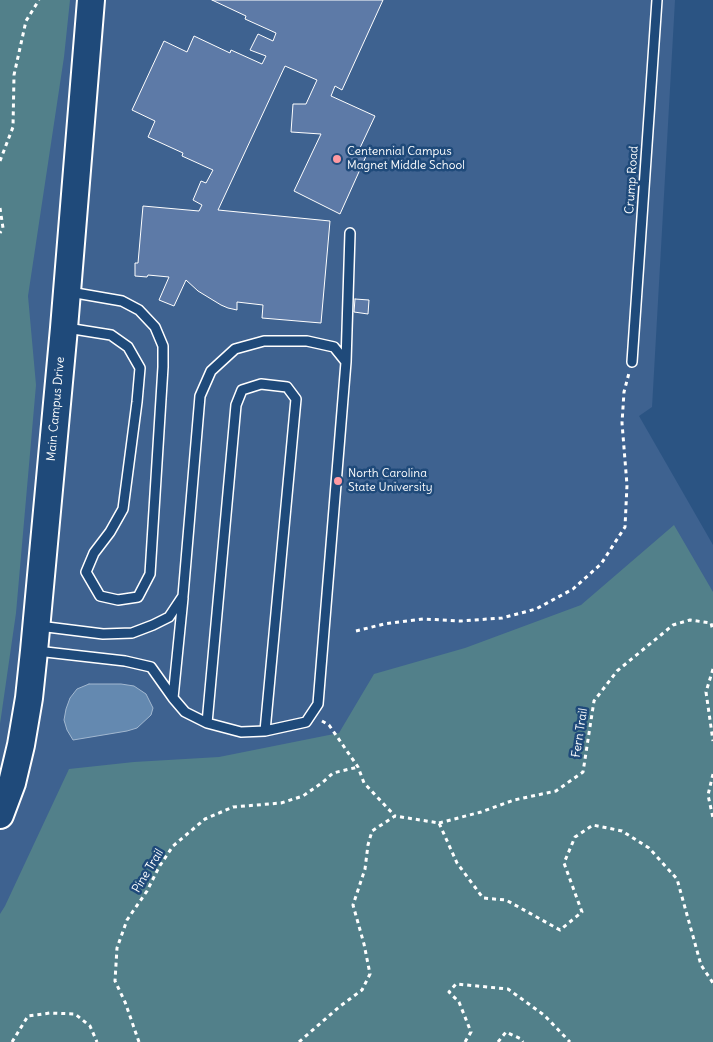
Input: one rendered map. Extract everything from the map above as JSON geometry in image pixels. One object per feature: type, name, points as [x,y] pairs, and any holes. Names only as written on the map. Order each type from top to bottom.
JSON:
[{"type":"main road","name":"Main Campus Drive","points":[[0,814],[12,783],[21,745],[34,651],[64,328],[91,0]]},
{"type":"lane","name":"Crump Road","points":[[632,362],[656,0]]},
{"type":"lane","points":[[34,651],[126,661],[151,667],[185,712],[207,723],[241,732],[265,731],[306,722],[318,704],[346,362],[350,233]]},
{"type":"lane","points":[[64,328],[110,335],[128,347],[140,368],[123,509],[110,532],[94,553],[86,572],[100,596],[118,600],[138,597],[150,574],[163,346],[155,327],[139,310],[122,301],[67,291]]},
{"type":"lane","points":[[173,698],[200,396],[211,370],[235,350],[264,341],[307,341],[334,347],[346,362]]},
{"type":"lane","points":[[207,723],[236,405],[242,390],[261,384],[287,387],[296,399],[265,731]]},
{"type":"lane","points":[[36,625],[103,634],[132,633],[169,617],[183,596]]},
{"type":"path","points":[[0,161],[12,127],[14,75],[26,21],[39,0]]},
{"type":"path","points":[[0,208],[4,228],[0,233]]},
{"type":"path","points":[[356,631],[384,624],[423,619],[461,621],[511,616],[536,609],[573,589],[601,564],[625,527],[627,486],[622,423],[624,392],[632,362]]},
{"type":"path","name":"Fern Trail","points":[[439,823],[481,812],[514,800],[556,792],[583,772],[594,701],[617,671],[673,625],[690,620],[698,621],[711,623],[713,631]]},
{"type":"path","points":[[713,669],[706,692],[713,741]]},
{"type":"path","points":[[311,715],[329,725],[358,767],[364,783],[394,816],[439,823],[457,863],[483,898],[506,900],[560,930],[582,912],[564,863],[575,837],[593,826],[622,831],[650,848],[678,879],[701,965],[713,983]]},
{"type":"path","name":"Pine Trail","points":[[139,1042],[125,1002],[115,981],[117,948],[127,920],[174,846],[205,819],[233,807],[282,803],[303,796],[333,773],[358,767]]},
{"type":"path","points":[[713,774],[708,795],[713,818]]},
{"type":"path","points":[[299,1042],[339,1007],[362,990],[370,974],[353,905],[365,869],[372,831],[394,816]]},
{"type":"path","points":[[466,1042],[471,1032],[459,1002],[449,992],[456,984],[508,989],[544,1015],[570,1042]]},
{"type":"path","points":[[12,1042],[28,1016],[50,1013],[75,1014],[90,1026],[96,1042]]},
{"type":"path","points":[[498,1042],[506,1032],[523,1042]]},
{"type":"shaded area","name":"North Carolina State University","points":[[0,0],[675,0],[652,407],[639,416],[713,545],[713,1042],[0,1042]]},
{"type":"shaded area","points":[[89,684],[134,686],[146,694],[153,708],[151,715],[137,728],[73,740],[64,720],[66,709],[70,698],[77,689]]},
{"type":"green space","points":[[0,0],[70,0],[64,57],[28,296],[36,385],[16,613],[0,724]]},
{"type":"green space","points":[[674,525],[713,592],[713,1042],[0,1042],[0,914],[69,769],[134,762],[219,757],[339,733],[374,674],[465,648],[581,605]]},
{"type":"building","name":"Centennial Campus Magnet Middle School","points":[[212,0],[383,0],[342,90],[335,86],[331,96],[375,116],[359,150],[367,154],[340,214],[294,191],[321,134],[291,132],[293,104],[306,104],[317,80],[285,66],[218,210],[330,221],[321,323],[262,318],[263,305],[237,302],[237,310],[228,308],[198,291],[186,280],[174,306],[159,300],[169,277],[135,276],[135,263],[138,263],[143,206],[199,211],[202,205],[193,200],[201,181],[206,183],[213,170],[182,156],[183,153],[148,137],[155,121],[132,110],[164,41],[187,52],[194,36],[230,53],[231,50],[262,64],[266,56],[250,50],[258,34],[273,41],[276,33],[245,19],[246,16]]},
{"type":"building","points":[[355,299],[369,300],[368,314],[354,312]]},
{"type":"place","name":"Centennial Campus Magnet Middle School","points":[[337,159]]},
{"type":"place","name":"North Carolina State University","points":[[338,481]]}]
